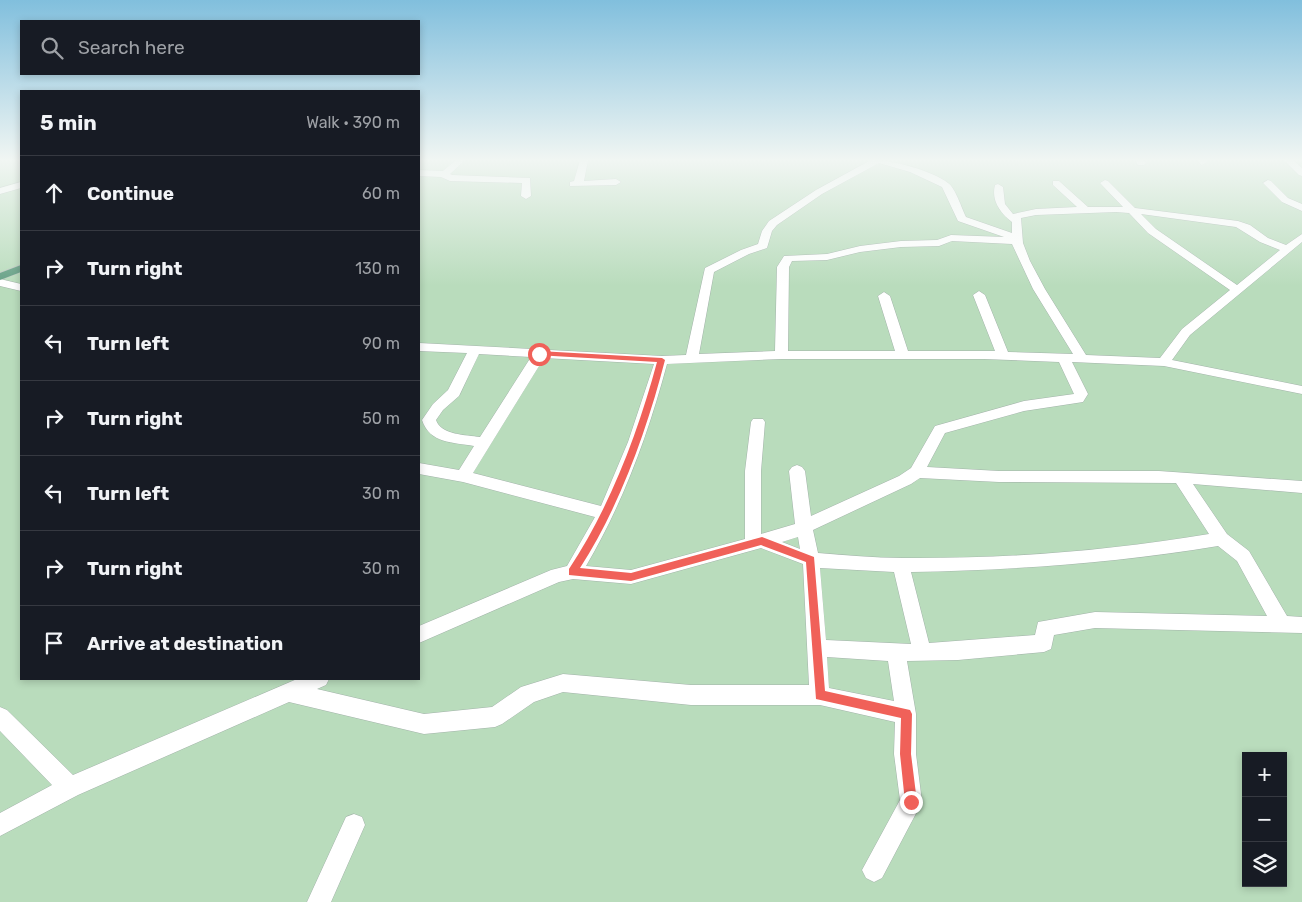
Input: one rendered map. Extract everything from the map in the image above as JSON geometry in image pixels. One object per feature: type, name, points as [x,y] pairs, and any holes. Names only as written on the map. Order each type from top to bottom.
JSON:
[{"type":"main road","points":[[0,277],[20,268]]},
{"type":"street","points":[[692,359],[709,270],[745,252],[763,246],[766,231],[804,202]]},
{"type":"street","points":[[954,202],[962,218],[1017,239]]},
{"type":"street","points":[[1000,202],[1006,213],[1017,221]]},
{"type":"street","points":[[1077,202],[1085,210]]},
{"type":"street","points":[[1123,202],[1152,231],[1237,290]]},
{"type":"street","points":[[1289,202],[1302,208]]},
{"type":"street","points":[[1081,357],[1036,286],[1017,239],[1016,216],[1020,214],[1085,210],[1131,210],[1238,224],[1284,251],[1302,253]]},
{"type":"street","points":[[1164,362],[1186,332],[1302,237]]},
{"type":"street","points":[[781,355],[783,267],[788,258],[827,256],[860,249],[901,244],[939,243],[951,238],[1017,239]]},
{"type":"street","points":[[0,282],[20,288]]},
{"type":"street","points":[[979,295],[1004,356]]},
{"type":"street","points":[[884,296],[903,356]]},
{"type":"street","points":[[420,347],[662,360],[781,355],[1081,357],[1164,362],[1302,390]]},
{"type":"street","points":[[475,350],[454,393],[438,407],[429,420],[432,429],[441,435],[483,443]]},
{"type":"street","points":[[463,476],[483,443],[508,409],[539,354]]},
{"type":"street","points":[[420,635],[557,575],[573,572],[631,577],[804,527],[905,480],[916,472],[940,430],[1024,406],[1078,399],[1081,394],[1063,358]]},
{"type":"street","points":[[573,572],[606,514],[650,402],[662,360]]},
{"type":"street","points":[[757,542],[753,471],[758,422]]},
{"type":"street","points":[[420,469],[463,476],[606,514]]},
{"type":"street","points":[[797,471],[804,527],[811,560],[820,695]]},
{"type":"street","points":[[916,472],[956,476],[1219,479],[1302,487]]},
{"type":"street","points":[[1181,478],[1221,540],[1243,556],[1281,623]]},
{"type":"street","points":[[757,542],[811,560],[901,565],[972,564],[1079,557],[1160,549],[1221,540]]},
{"type":"street","points":[[901,565],[922,652]]},
{"type":"street","points":[[818,648],[896,653],[1044,643],[1045,628],[1095,620],[1302,625]]},
{"type":"street","points":[[874,870],[911,802],[905,754],[906,714],[896,653]]},
{"type":"street","points":[[0,825],[70,786],[317,680]]},
{"type":"street","points":[[288,692],[424,724],[495,717],[528,694],[563,683],[692,695],[820,695],[906,714]]},
{"type":"street","points":[[0,717],[70,786]]},
{"type":"street","points":[[319,902],[354,825]]},
{"type":"green space","points":[[0,202],[20,202],[20,680],[420,680],[420,202],[1302,202],[1302,902],[0,902]]},
{"type":"route","points":[[539,354],[662,360],[650,402],[606,514],[573,572],[631,577],[762,541],[811,560],[820,695],[906,714],[905,754],[911,802]]}]
